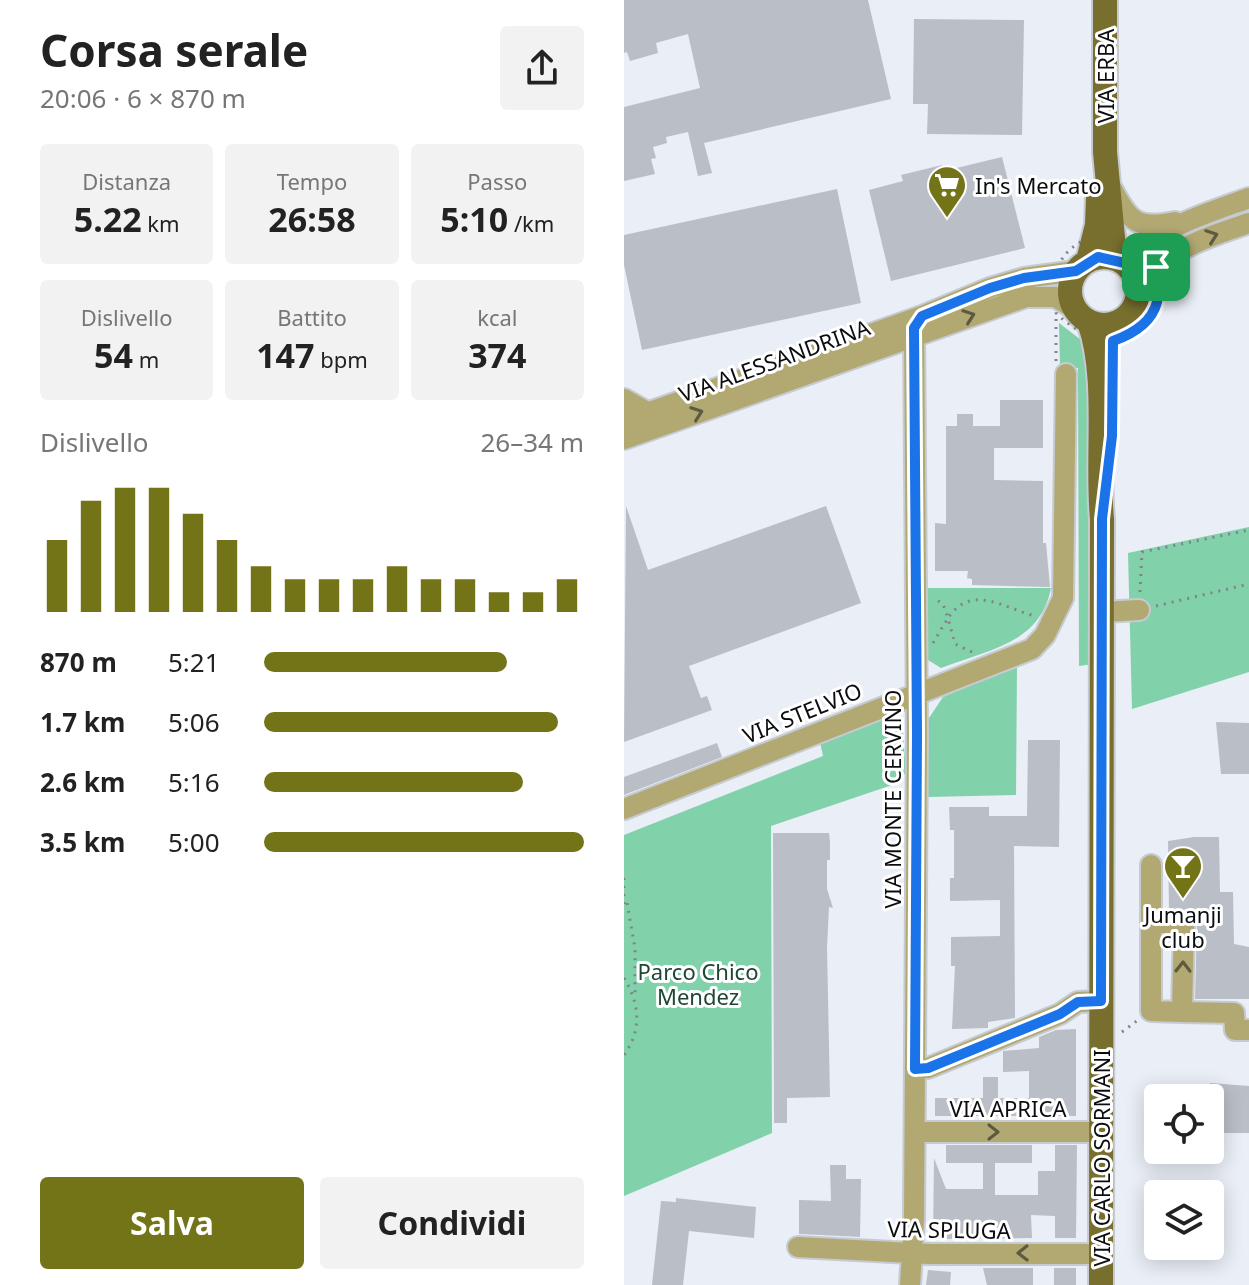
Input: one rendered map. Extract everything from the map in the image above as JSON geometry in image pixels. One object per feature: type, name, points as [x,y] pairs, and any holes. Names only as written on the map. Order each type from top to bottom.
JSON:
[{"type":"main road","name":"VIA ERBA","points":[[1105,0],[1105,152],[1118,248]]},
{"type":"main road","name":"VIA ERBA","points":[[1105,152],[1098,184],[1118,248]]},
{"type":"main road","name":"VIA ERBA","points":[[1086,321],[1070,293],[1073,269],[1118,248]]},
{"type":"main road","points":[[1086,321],[1132,311],[1139,291],[1137,280],[1118,248]]},
{"type":"main road","name":"VIA CARLO SORMANI","points":[[1086,321],[1112,436],[1102,519],[1101,1285]]},
{"type":"street","points":[[1110,185],[1124,212],[1137,222],[1152,226],[1191,219]]},
{"type":"street","points":[[1118,248],[1249,198]]},
{"type":"street","points":[[1139,291],[1156,267],[1181,247],[1249,223]]},
{"type":"street","name":"VIA ALESSANDRINA","points":[[624,421],[1010,282],[1073,269]]},
{"type":"street","name":"VIA ALESSANDRINA","points":[[624,439],[1026,297],[1086,321]]},
{"type":"street","name":"VIA MONTE CERVINO","points":[[910,1285],[915,1132],[914,328],[922,316]]},
{"type":"street","name":"VIA STELVIO","points":[[624,809],[1032,649],[1054,619],[1063,598],[1066,374]]},
{"type":"street","points":[[624,399],[647,412]]},
{"type":"street","points":[[1102,612],[1139,610]]},
{"type":"street","points":[[1151,865],[1151,1011],[1234,1013],[1235,1030],[1249,1030]]},
{"type":"street","points":[[1152,923],[1184,923],[1182,1012]]},
{"type":"street","points":[[915,1069],[928,1068],[1060,1014],[1070,1005],[1101,1001]]},
{"type":"street","name":"VIA APRICA","points":[[915,1132],[1101,1132]]},
{"type":"street","name":"VIA SPLUGA","points":[[798,1247],[913,1254],[1101,1254]]},
{"type":"path","points":[[1066,374],[1058,372],[1056,363],[1086,321],[1069,250],[1118,248],[1156,267],[1160,283],[1158,303],[1148,321],[1133,334],[1086,321]]},
{"type":"path","points":[[1249,530],[1142,552],[1139,610],[1249,584]]},
{"type":"path","points":[[986,666],[975,654],[955,644],[948,618],[956,606],[968,599],[997,601],[1022,613],[1054,619]]},
{"type":"path","points":[[624,878],[635,948],[638,1016],[635,1035],[624,1055]]},
{"type":"path","points":[[624,910],[627,903]]},
{"type":"path","points":[[624,978],[635,997]]},
{"type":"path","name":"VIA CARLO SORMANI","points":[[1101,1032],[1123,1032],[1151,1011]]},
{"type":"green space","points":[[1059,323],[1085,343],[1095,361],[1093,664],[1079,666],[1078,368],[1060,367]]},
{"type":"green space","points":[[1249,527],[1249,672],[1132,709],[1128,553]]},
{"type":"green space","points":[[927,588],[1051,588],[1045,607],[1024,633],[994,649],[941,668],[928,660]]},
{"type":"green space","points":[[1017,665],[1016,795],[928,797],[927,721],[943,697]]},
{"type":"green space","name":"Parco Chico Mendez","points":[[898,713],[903,732],[906,773],[892,785],[771,826],[772,1133],[624,1196],[624,835],[823,756],[820,742]]},
{"type":"building","points":[[624,0],[868,0],[891,99],[704,143],[712,173],[698,176],[688,132],[666,137],[667,143],[653,147],[656,158],[651,159],[655,174],[624,181],[624,107],[700,88],[688,34],[656,43],[658,53],[630,61],[627,52],[624,53]]},
{"type":"building","points":[[914,19],[1024,20],[1022,135],[927,134],[928,104],[913,104]]},
{"type":"building","name":"In's Mercato","points":[[1002,157],[1025,248],[891,281],[869,190],[903,181],[901,175],[942,165],[944,171]]},
{"type":"building","points":[[837,189],[861,303],[642,350],[624,265],[624,235]]},
{"type":"building","points":[[1000,400],[1043,400],[1043,448],[994,448],[994,480],[1043,481],[1043,543],[1046,543],[1050,587],[972,585],[972,579],[967,578],[968,571],[935,571],[935,523],[946,524],[946,426],[957,426],[957,414],[973,414],[973,426],[1000,426]]},
{"type":"building","points":[[626,506],[648,570],[826,506],[861,603],[689,666],[701,698],[707,696],[712,710],[624,742]]},
{"type":"building","points":[[1216,722],[1249,723],[1249,774],[1221,774]]},
{"type":"building","points":[[1028,740],[1060,740],[1059,847],[1014,846],[1015,1018],[988,1022],[988,1028],[952,1029],[955,966],[951,966],[951,937],[1000,936],[1000,900],[950,901],[950,878],[954,878],[954,830],[950,830],[949,807],[989,807],[989,816],[1027,816]]},
{"type":"building","points":[[717,743],[722,757],[624,795],[624,777]]},
{"type":"building","points":[[773,833],[829,833],[830,842],[827,889],[833,908],[829,907],[827,948],[830,1097],[787,1098],[787,1123],[774,1123]]},
{"type":"building","points":[[1219,837],[1220,892],[1233,892],[1234,944],[1249,947],[1249,999],[1195,999],[1197,922],[1190,911],[1169,910],[1168,841]]},
{"type":"building","points":[[1076,1029],[1076,1116],[935,1116],[935,1098],[983,1098],[983,1077],[998,1077],[998,1098],[1029,1098],[1029,1071],[1003,1072],[1003,1051],[1039,1048],[1039,1037],[1056,1030]]},
{"type":"building","points":[[1224,1084],[1249,1086],[1249,1133],[1224,1133]]},
{"type":"building","points":[[946,1145],[1032,1145],[1032,1163],[995,1163],[995,1195],[1038,1195],[1038,1171],[1055,1171],[1055,1145],[1077,1145],[1076,1238],[1055,1238],[1055,1216],[1031,1215],[1032,1238],[933,1239],[934,1158],[946,1189],[983,1189],[983,1163],[946,1163]]},
{"type":"building","points":[[830,1165],[846,1165],[846,1179],[861,1179],[860,1237],[799,1234],[799,1200],[831,1201]]},
{"type":"building","points":[[676,1198],[756,1207],[754,1238],[689,1231],[683,1285],[652,1285],[661,1201],[676,1202]]},
{"type":"building","points":[[983,1268],[1033,1268],[1033,1285],[987,1285]]},
{"type":"building","points":[[1054,1268],[1076,1268],[1076,1285],[1054,1285]]},
{"type":"building","points":[[928,1270],[951,1272],[950,1285],[926,1285]]},
{"type":"place","name":"In's Mercato","points":[[947,219]]},
{"type":"place","name":"Jumanji club","points":[[1183,900]]},
{"type":"route","points":[[1141,246],[1156,267],[1160,283],[1158,303],[1148,321],[1133,334],[1113,341],[1112,436],[1102,519],[1101,1001],[1078,1002],[1060,1014],[928,1068],[915,1069],[917,735],[914,328],[922,316],[990,288],[1024,278],[1076,271],[1098,257],[1125,263],[1141,246]]}]
